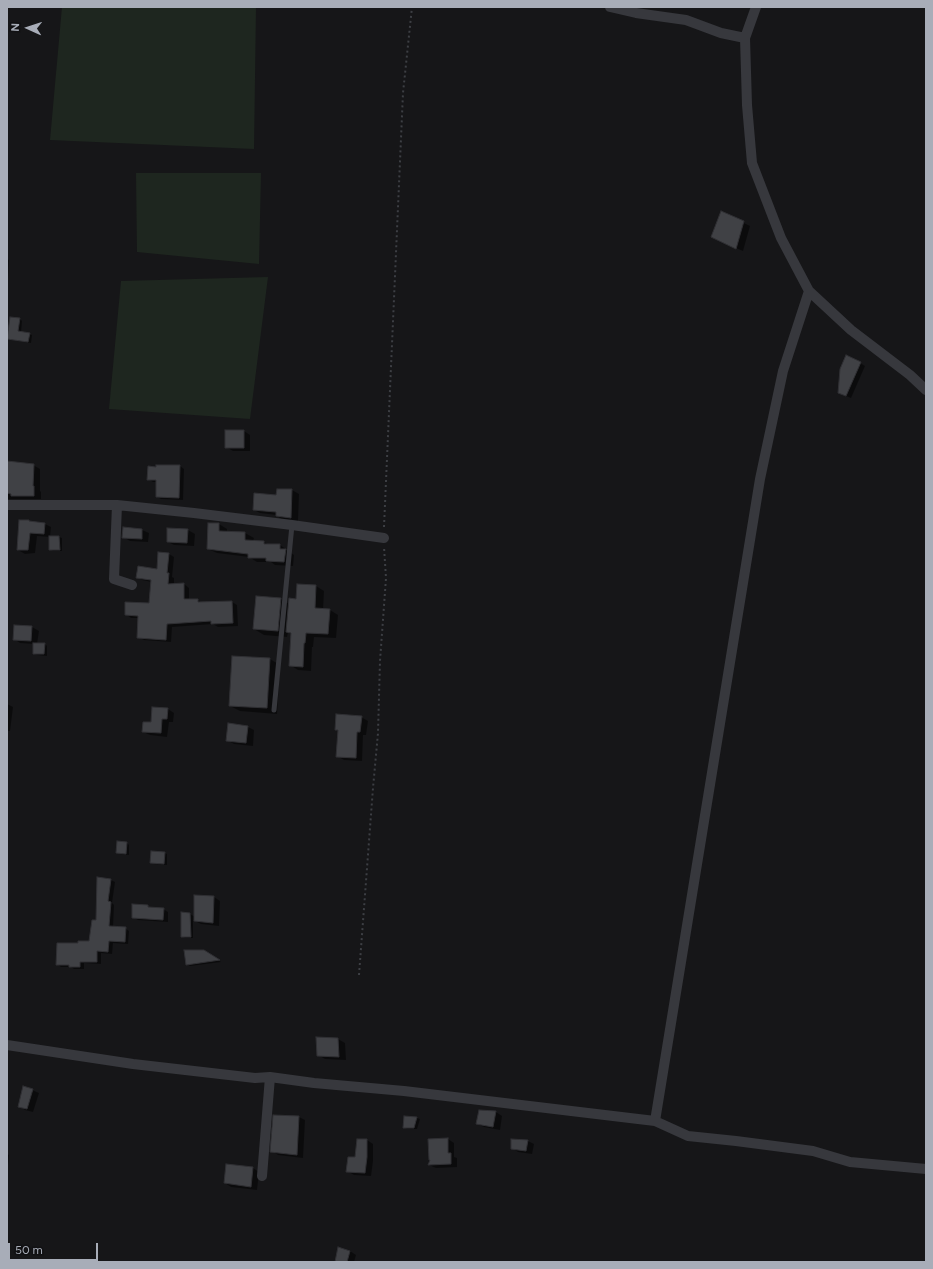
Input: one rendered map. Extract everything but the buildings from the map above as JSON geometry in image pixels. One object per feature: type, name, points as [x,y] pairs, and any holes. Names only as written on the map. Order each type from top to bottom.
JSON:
[{"type":"street","points":[[610,7],[636,13],[686,20],[721,33],[745,38]]},
{"type":"street","points":[[756,7],[745,38],[747,105],[752,164],[781,238],[810,291],[851,330],[910,375],[926,390]]},
{"type":"street","points":[[655,1121],[760,479],[783,371],[810,291]]},
{"type":"street","points":[[7,505],[117,505],[292,525],[384,538]]},
{"type":"street","points":[[117,505],[114,579],[132,585]]},
{"type":"street","points":[[7,1045],[132,1064],[255,1078],[270,1077],[314,1083],[411,1092],[655,1121],[688,1136],[813,1151],[850,1162],[926,1169]]},
{"type":"street","points":[[262,1176],[270,1077]]},
{"type":"lane","points":[[274,710],[292,525]]},
{"type":"path","points":[[359,975],[378,734],[380,661],[386,578],[384,538],[403,93],[412,7]]},
{"type":"shaded area","points":[[62,7],[256,7],[254,149],[50,140]]},
{"type":"shaded area","points":[[136,173],[261,173],[259,264],[137,252]]},
{"type":"shaded area","points":[[268,277],[250,419],[109,409],[121,281]]}]
